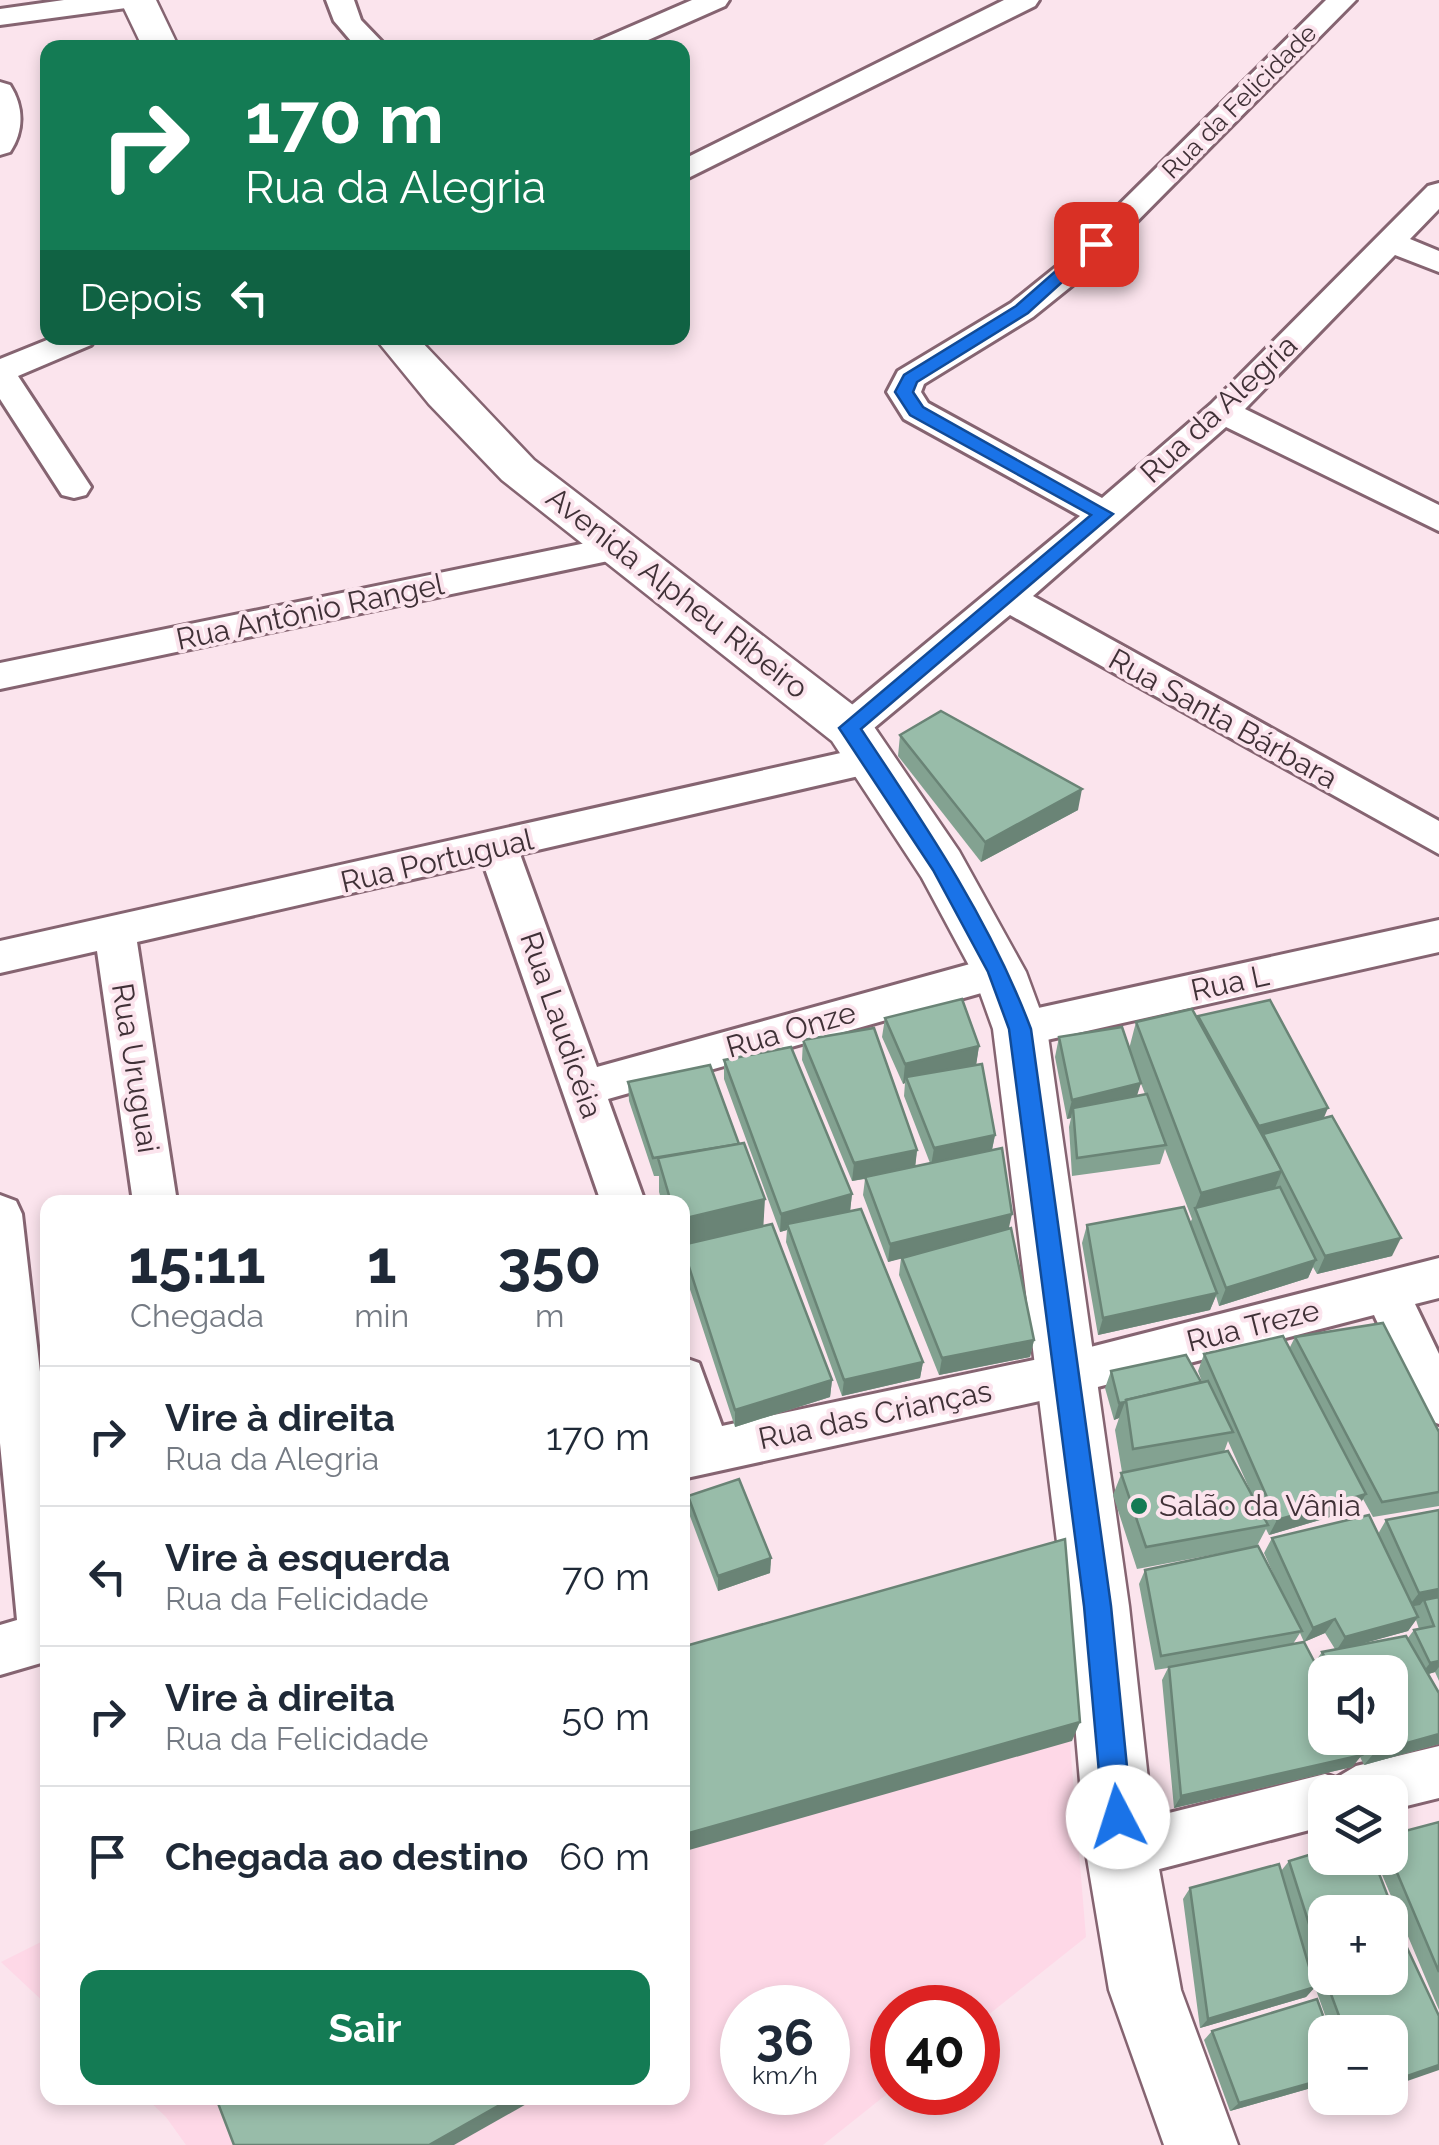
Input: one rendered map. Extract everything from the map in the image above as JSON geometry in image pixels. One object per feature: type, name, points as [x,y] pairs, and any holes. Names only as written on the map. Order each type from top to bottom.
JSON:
[{"type":"street","points":[[0,17],[126,0]]},
{"type":"street","points":[[138,0],[157,40]]},
{"type":"street","points":[[340,0],[344,17],[365,40]]},
{"type":"street","points":[[623,40],[715,0]]},
{"type":"street","points":[[690,168],[1025,0]]},
{"type":"street","name":"Rua da Felicidade","points":[[1104,514],[916,411],[904,392],[910,378],[1022,310],[1068,273],[1342,0]]},
{"type":"street","points":[[0,91],[8,127],[0,146]]},
{"type":"street","name":"Rua da Alegria","points":[[861,744],[1008,598],[1223,412],[1439,192]]},
{"type":"street","points":[[1392,242],[1439,263]]},
{"type":"street","points":[[64,345],[0,372],[74,487]]},
{"type":"street","name":"Avenida Alpheu Ribeiro","points":[[402,345],[518,470],[861,744],[941,865],[999,972],[1020,1029],[1098,1606],[1121,1852],[1145,1990],[1201,2145]]},
{"type":"street","points":[[1223,412],[1439,519]]},
{"type":"street","name":"Rua Antônio Rangel","points":[[0,676],[620,548]]},
{"type":"street","name":"Rua Santa Bárbara","points":[[1008,598],[1439,839]]},
{"type":"street","name":"Rua Portugual","points":[[0,958],[498,848],[861,744]]},
{"type":"street","name":"Rua Laudicéia","points":[[498,848],[621,1195]]},
{"type":"street","name":"Rua Uruguai","points":[[114,933],[154,1195]]},
{"type":"street","name":"Rua L","points":[[1020,1029],[1439,936]]},
{"type":"street","name":"Rua Onze","points":[[584,1088],[999,972]]},
{"type":"street","points":[[0,1214],[31,1641]]},
{"type":"street","name":"Rua Treze","points":[[1067,1374],[1439,1278]]},
{"type":"street","points":[[1386,1292],[1439,1403]]},
{"type":"street","name":"Rua das Crianças","points":[[695,1453],[1067,1374]]},
{"type":"street","points":[[690,1424],[695,1453]]},
{"type":"street","points":[[1408,1779],[1439,1772]]},
{"type":"street","points":[[1121,1852],[1308,1804]]},
{"type":"shaded area","points":[[1055,1563],[1086,1937],[1000,2005],[1000,1985],[870,1985],[870,2108],[823,2145],[186,2145],[153,2105],[690,2105],[690,1657]]},
{"type":"shaded area","points":[[40,1942],[40,1998],[1,1962]]},
{"type":"building","points":[[941,711],[1082,789],[985,842],[900,735]]},
{"type":"building","points":[[962,999],[979,1046],[905,1064],[885,1018]]},
{"type":"building","points":[[1270,1000],[1328,1108],[1259,1126],[1198,1016]]},
{"type":"building","points":[[1192,1009],[1282,1171],[1201,1193],[1136,1022]]},
{"type":"building","points":[[1122,1027],[1141,1083],[1072,1100],[1059,1037]]},
{"type":"building","points":[[874,1028],[917,1150],[854,1163],[803,1040]]},
{"type":"building","points":[[791,1047],[852,1194],[781,1214],[724,1060]]},
{"type":"building","points":[[982,1064],[995,1135],[934,1148],[906,1077]]},
{"type":"building","points":[[710,1065],[739,1144],[653,1158],[628,1082]]},
{"type":"building","points":[[1147,1094],[1166,1145],[1077,1158],[1073,1108]]},
{"type":"building","points":[[1332,1116],[1401,1238],[1325,1256],[1263,1134]]},
{"type":"building","points":[[744,1143],[765,1199],[690,1217],[690,1195],[669,1195],[658,1158]]},
{"type":"building","points":[[1002,1148],[1012,1214],[890,1244],[865,1177]]},
{"type":"building","points":[[1280,1187],[1316,1260],[1226,1288],[1195,1208]]},
{"type":"building","points":[[1184,1207],[1217,1293],[1103,1318],[1087,1225]]},
{"type":"building","points":[[861,1209],[923,1362],[844,1380],[787,1224]]},
{"type":"building","points":[[772,1224],[832,1380],[735,1410],[690,1270],[690,1243]]},
{"type":"building","points":[[1011,1228],[1034,1340],[942,1358],[902,1258]]},
{"type":"building","points":[[1383,1323],[1439,1432],[1439,1492],[1382,1502],[1295,1337]]},
{"type":"building","points":[[1283,1336],[1366,1494],[1277,1520],[1204,1354]]},
{"type":"building","points":[[1186,1355],[1201,1382],[1119,1403],[1111,1371]]},
{"type":"building","points":[[1208,1381],[1233,1432],[1133,1449],[1126,1400]]},
{"type":"building","points":[[1228,1451],[1268,1525],[1146,1547],[1121,1473]]},
{"type":"building","points":[[739,1479],[771,1558],[718,1576],[690,1495]]},
{"type":"building","points":[[1439,1510],[1439,1589],[1419,1593],[1386,1520]]},
{"type":"building","points":[[1369,1515],[1418,1617],[1345,1637],[1335,1619],[1313,1628],[1272,1538]]},
{"type":"building","points":[[1065,1539],[1080,1722],[690,1833],[690,1645]]},
{"type":"building","points":[[1258,1546],[1302,1631],[1161,1656],[1145,1570]]},
{"type":"building","points":[[1439,1597],[1439,1661],[1430,1663],[1414,1630],[1434,1626],[1424,1600]]},
{"type":"building","points":[[1406,1636],[1439,1693],[1439,1734],[1408,1743],[1408,1655],[1322,1652]]},
{"type":"building","points":[[1304,1642],[1311,1655],[1308,1755],[1362,1755],[1181,1796],[1169,1667]]},
{"type":"building","points":[[1439,1822],[1439,1972],[1398,1875],[1408,1875],[1408,1830]]},
{"type":"building","points":[[1308,1855],[1308,1875],[1380,1875],[1387,1895],[1308,1895],[1308,1921],[1289,1861]]},
{"type":"building","points":[[1279,1864],[1308,1963],[1308,1989],[1208,2019],[1190,1888]]},
{"type":"building","points":[[1408,1950],[1439,2016],[1439,2065],[1408,2076],[1408,2015],[1339,2015],[1331,1995],[1408,1995]]},
{"type":"building","points":[[1317,1999],[1323,2015],[1308,2015],[1308,2084],[1239,2103],[1212,2031]]},
{"type":"building","points":[[219,2105],[500,2105],[429,2145],[234,2145]]},
{"type":"place","name":"Salão da Vânia","points":[[1139,1506]]},
{"type":"route","points":[[1096,244],[1068,273],[1022,310],[910,378],[904,392],[908,404],[916,411],[1104,514],[849,728],[941,865],[999,972],[1020,1029],[1098,1606],[1118,1817]]}]
